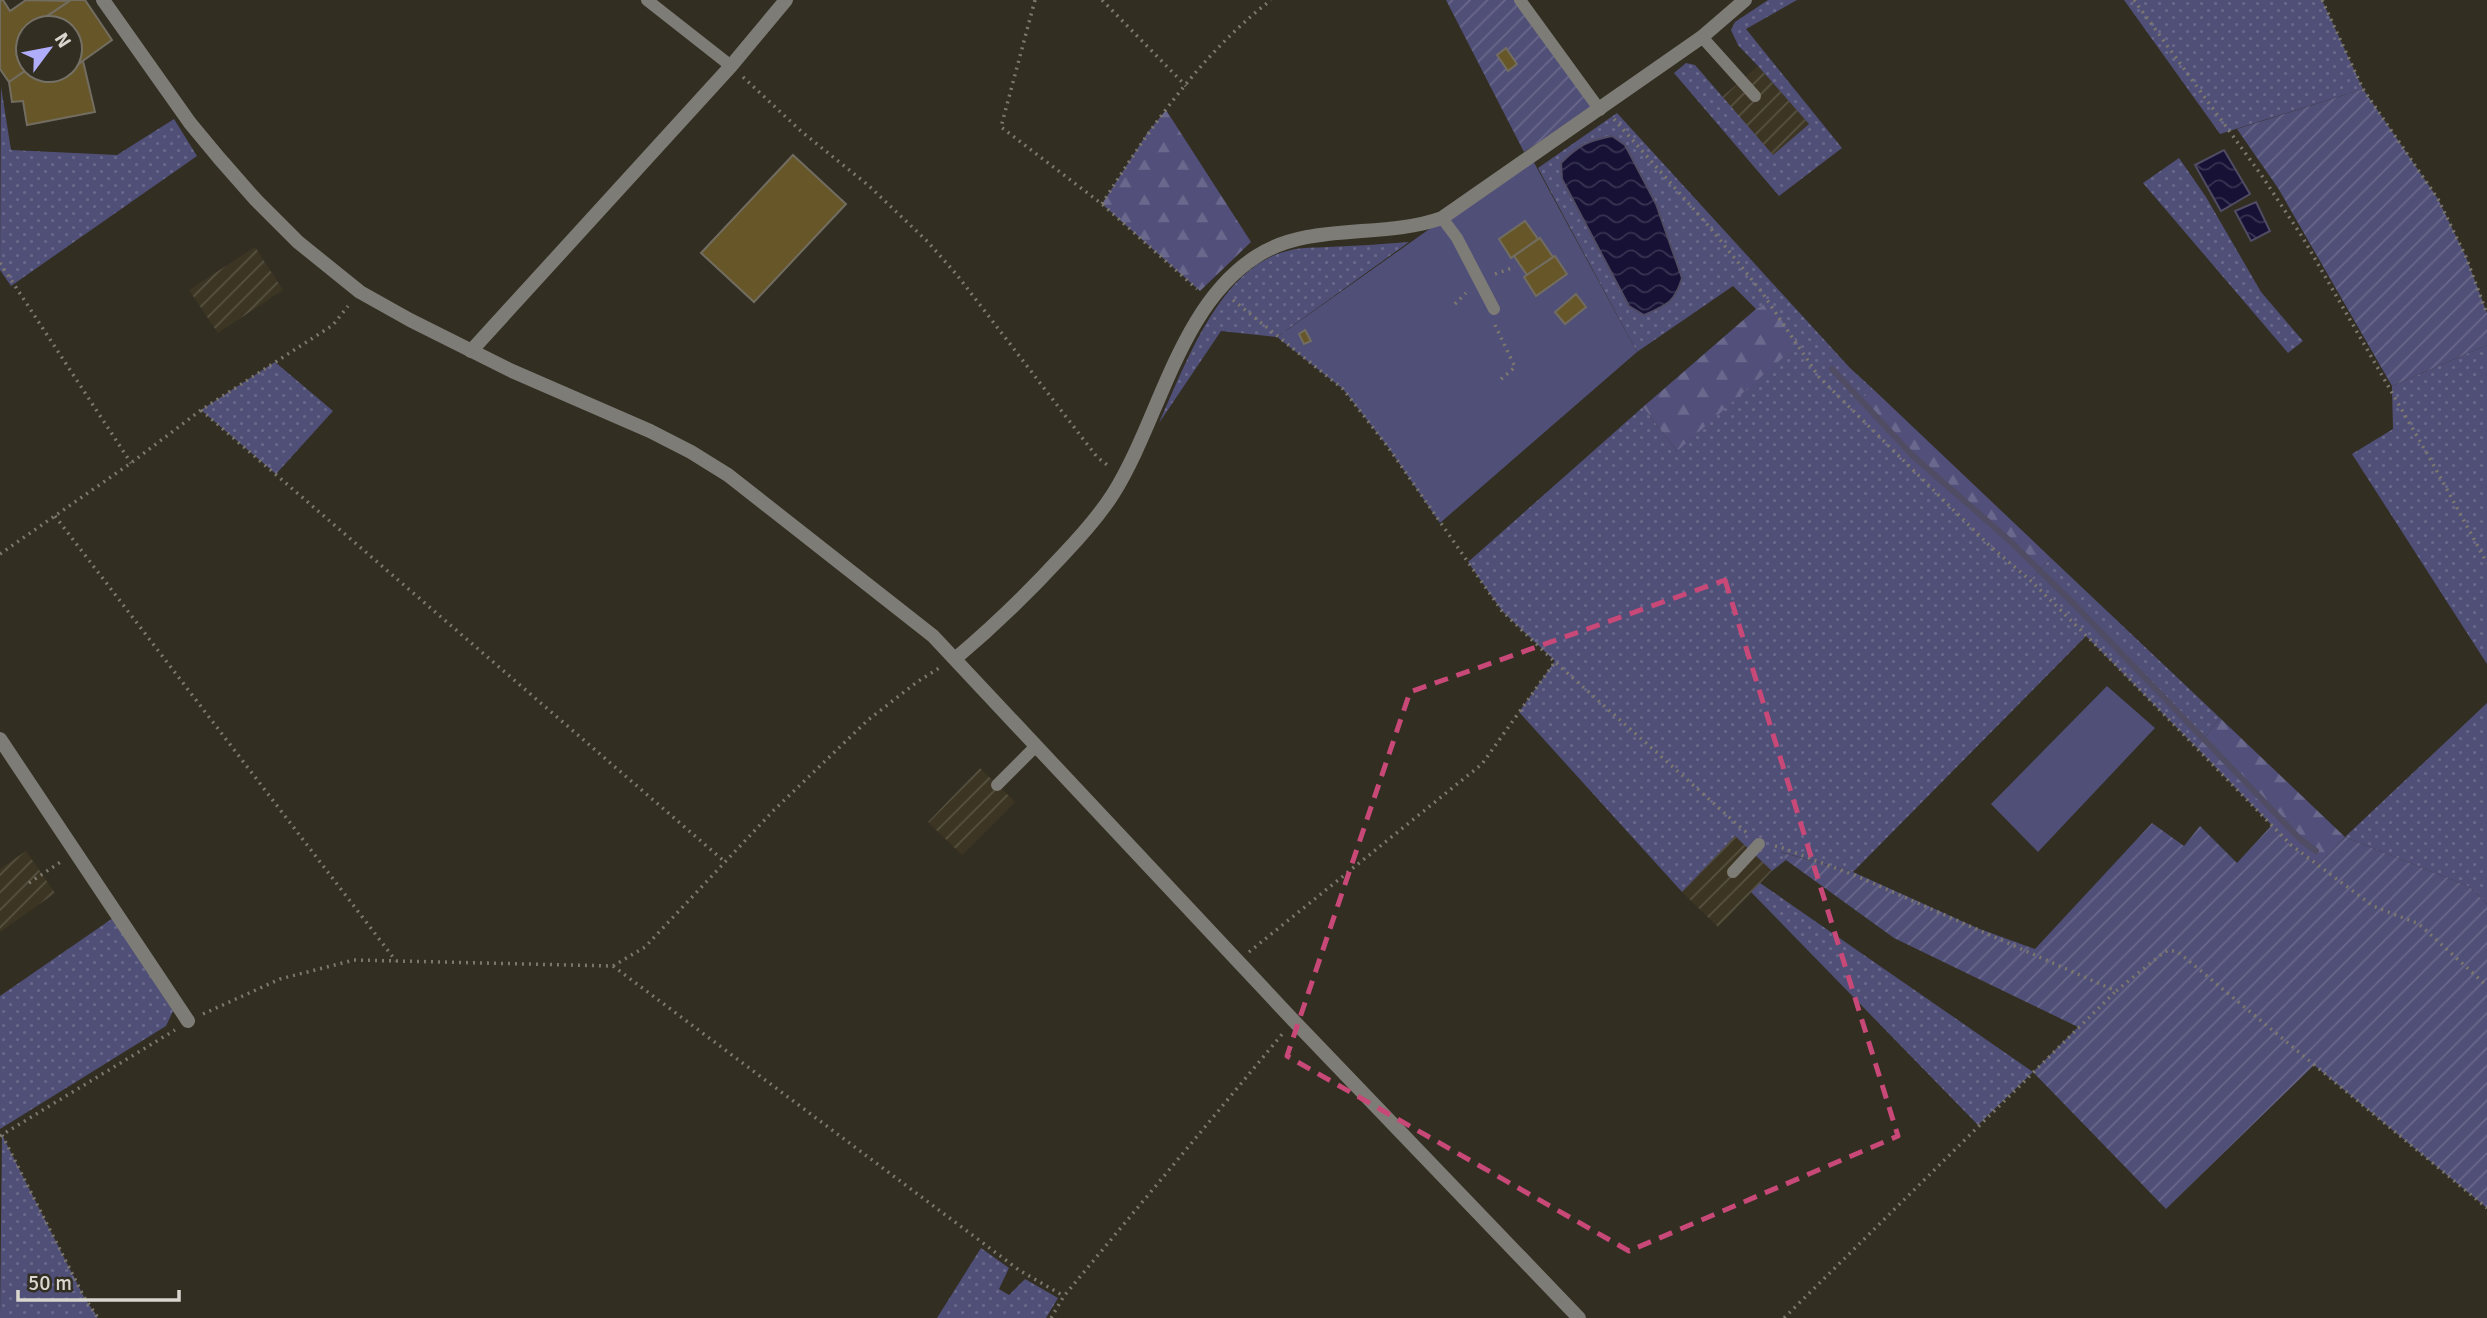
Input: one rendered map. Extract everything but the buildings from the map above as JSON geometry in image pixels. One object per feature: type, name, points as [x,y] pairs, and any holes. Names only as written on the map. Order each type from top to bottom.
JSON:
[{"type":"street","points":[[471,351],[731,66],[786,0]]},
{"type":"street","points":[[956,658],[992,627],[1092,524],[1114,493],[1209,299],[1258,255],[1299,239],[1420,226],[1442,218],[1702,37],[1745,0]]},
{"type":"street","points":[[109,3],[190,123],[256,200],[309,251],[360,292],[471,351],[691,452],[728,475],[908,615],[956,658],[1035,747],[1579,1318]]},
{"type":"street","points":[[0,739],[188,1021]]},
{"type":"lane","points":[[647,0],[731,66]]},
{"type":"lane","points":[[1520,0],[1601,108]]},
{"type":"lane","points":[[1702,37],[1755,96]]},
{"type":"lane","points":[[1442,218],[1457,239],[1494,309]]},
{"type":"lane","points":[[997,785],[1035,747]]},
{"type":"lane","points":[[1733,872],[1759,844]]},
{"type":"path","points":[[1035,0],[1001,127],[1102,204],[1209,299]]},
{"type":"path","points":[[1102,0],[1186,86]]},
{"type":"path","points":[[1102,204],[1148,132],[1186,86],[1241,23],[1271,0]]},
{"type":"path","points":[[2134,0],[2262,176],[2303,238],[2487,563]]},
{"type":"path","points":[[2322,0],[2363,89],[2438,199],[2466,257],[2487,314]]},
{"type":"path","points":[[731,66],[802,132],[868,185],[927,241],[957,275],[1097,457],[1122,477]]},
{"type":"path","points":[[1601,108],[1728,250],[1761,292],[1819,377],[1991,547],[2030,580],[2113,662],[2291,845],[2373,906],[2419,924],[2487,986]]},
{"type":"path","points":[[0,263],[131,463]]},
{"type":"path","points":[[1219,288],[1343,389],[1388,447],[1502,611],[1555,662],[1759,844],[1783,848],[1859,877],[2116,991]]},
{"type":"path","points":[[0,554],[131,463],[201,410],[333,325],[360,292]]},
{"type":"path","points":[[1494,309],[1495,329],[1515,367],[1499,380]]},
{"type":"path","points":[[201,410],[725,862]]},
{"type":"path","points":[[55,516],[396,961]]},
{"type":"path","points":[[98,1318],[84,1297],[1,1135],[188,1021],[280,979],[354,960],[613,965],[645,947],[774,810],[868,720],[916,682],[956,658]]},
{"type":"path","points":[[1238,960],[1482,764],[1555,662]]},
{"type":"path","points":[[30,883],[75,852]]},
{"type":"path","points":[[1784,1318],[2116,991],[2169,950],[2178,953],[2487,1208]]},
{"type":"path","points":[[613,965],[1019,1270],[1064,1296]]},
{"type":"path","points":[[1051,1318],[1064,1296],[1293,1020]]},
{"type":"highlighted area","points":[[1725,580],[1898,1136],[1629,1251],[1287,1056],[1410,692]]},
{"type":"shaded area","points":[[1446,0],[1516,0],[1593,107],[1524,152]]},
{"type":"shaded area","points":[[1768,0],[1797,0],[1746,29],[1842,148],[1779,196],[1674,73],[1686,63],[1695,65],[1773,155],[1809,124],[1738,45],[1731,30],[1735,22]]},
{"type":"shaded area","points":[[2124,0],[2322,0],[2363,89],[2220,134]]},
{"type":"shaded area","points":[[1758,66],[1809,124],[1773,156],[1722,97]]},
{"type":"shaded area","points":[[1,87],[11,150],[117,155],[174,119],[197,156],[11,286],[0,270]]},
{"type":"shaded area","points":[[2363,89],[2438,199],[2466,257],[2487,313],[2487,345],[2392,386],[2278,188],[2237,129]]},
{"type":"shaded area","points":[[1617,113],[1850,368],[1873,389],[1852,407],[1991,547],[2030,580],[2051,558],[2220,718],[2197,748],[2086,636],[1853,872],[1781,852],[1786,860],[1772,871],[1735,836],[1682,892],[1519,712],[1555,661],[1502,611],[1468,562],[1643,407],[1677,451],[1769,303],[1756,309],[1733,286],[1637,352],[1538,168]],"holes":[[[1625,145],[1656,204],[1682,277]]]},
{"type":"shaded area","points":[[1531,157],[1637,352],[1440,523],[1388,447],[1343,389],[1277,337]]},
{"type":"shaded area","points":[[2179,158],[2206,197],[2261,292],[2303,341],[2288,353],[2143,183]]},
{"type":"shaded area","points":[[1409,242],[1277,337],[1221,331],[1159,423],[1208,320],[1244,275],[1266,259],[1296,249]]},
{"type":"shaded area","points":[[255,247],[283,290],[218,333],[189,290]]},
{"type":"shaded area","points":[[2487,345],[2487,664],[2352,454],[2393,429],[2392,386]]},
{"type":"shaded area","points":[[275,362],[333,411],[276,474],[201,410]]},
{"type":"shaded area","points":[[2107,686],[2155,728],[2038,852],[1991,804]]},
{"type":"shaded area","points":[[2487,703],[2487,904],[2470,887],[2345,837]]},
{"type":"shaded area","points":[[980,768],[1015,802],[962,855],[928,822]]},
{"type":"shaded area","points":[[2152,823],[2184,846],[2200,826],[2237,863],[2272,825],[2291,845],[2318,865],[2345,837],[2470,887],[2487,904],[2487,1208],[2314,1065],[2166,1209],[2033,1072],[2078,1027],[1894,938],[1786,860],[1780,852],[1853,872],[1977,928],[2035,949]]},
{"type":"shaded area","points":[[1735,836],[1772,871],[1718,927],[1682,892]]},
{"type":"shaded area","points":[[26,851],[55,893],[0,932],[0,869]]},
{"type":"shaded area","points":[[1760,883],[2033,1072],[1978,1125],[1751,892]]},
{"type":"shaded area","points":[[113,918],[173,1011],[166,1026],[0,1129],[0,996]]},
{"type":"shaded area","points":[[2,1135],[84,1297],[98,1318],[0,1318]]},
{"type":"shaded area","points":[[981,1248],[1009,1268],[999,1289],[1009,1295],[1025,1279],[1058,1298],[1046,1318],[937,1318]]},
{"type":"green space","points":[[1166,110],[1251,242],[1200,291],[1102,204],[1148,132]]},
{"type":"green space","points":[[1769,302],[1798,344],[1677,451],[1643,407],[1756,309]]},
{"type":"green space","points":[[1873,389],[2051,558],[2030,580],[1991,547],[1851,407]]},
{"type":"green space","points":[[2220,718],[2345,837],[2318,865],[2291,845],[2197,748]]},
{"type":"water","points":[[1612,136],[1625,145],[1656,204],[1682,278],[1669,302],[1644,315],[1629,306],[1562,179],[1561,163],[1573,152],[1590,142]]},
{"type":"water","points":[[2224,150],[2250,194],[2221,211],[2195,165]]},
{"type":"water","points":[[2256,202],[2270,231],[2251,241],[2235,211]]},
{"type":"waterway","points":[[1832,369],[1912,455],[2009,540],[2300,839],[2316,851]]}]
